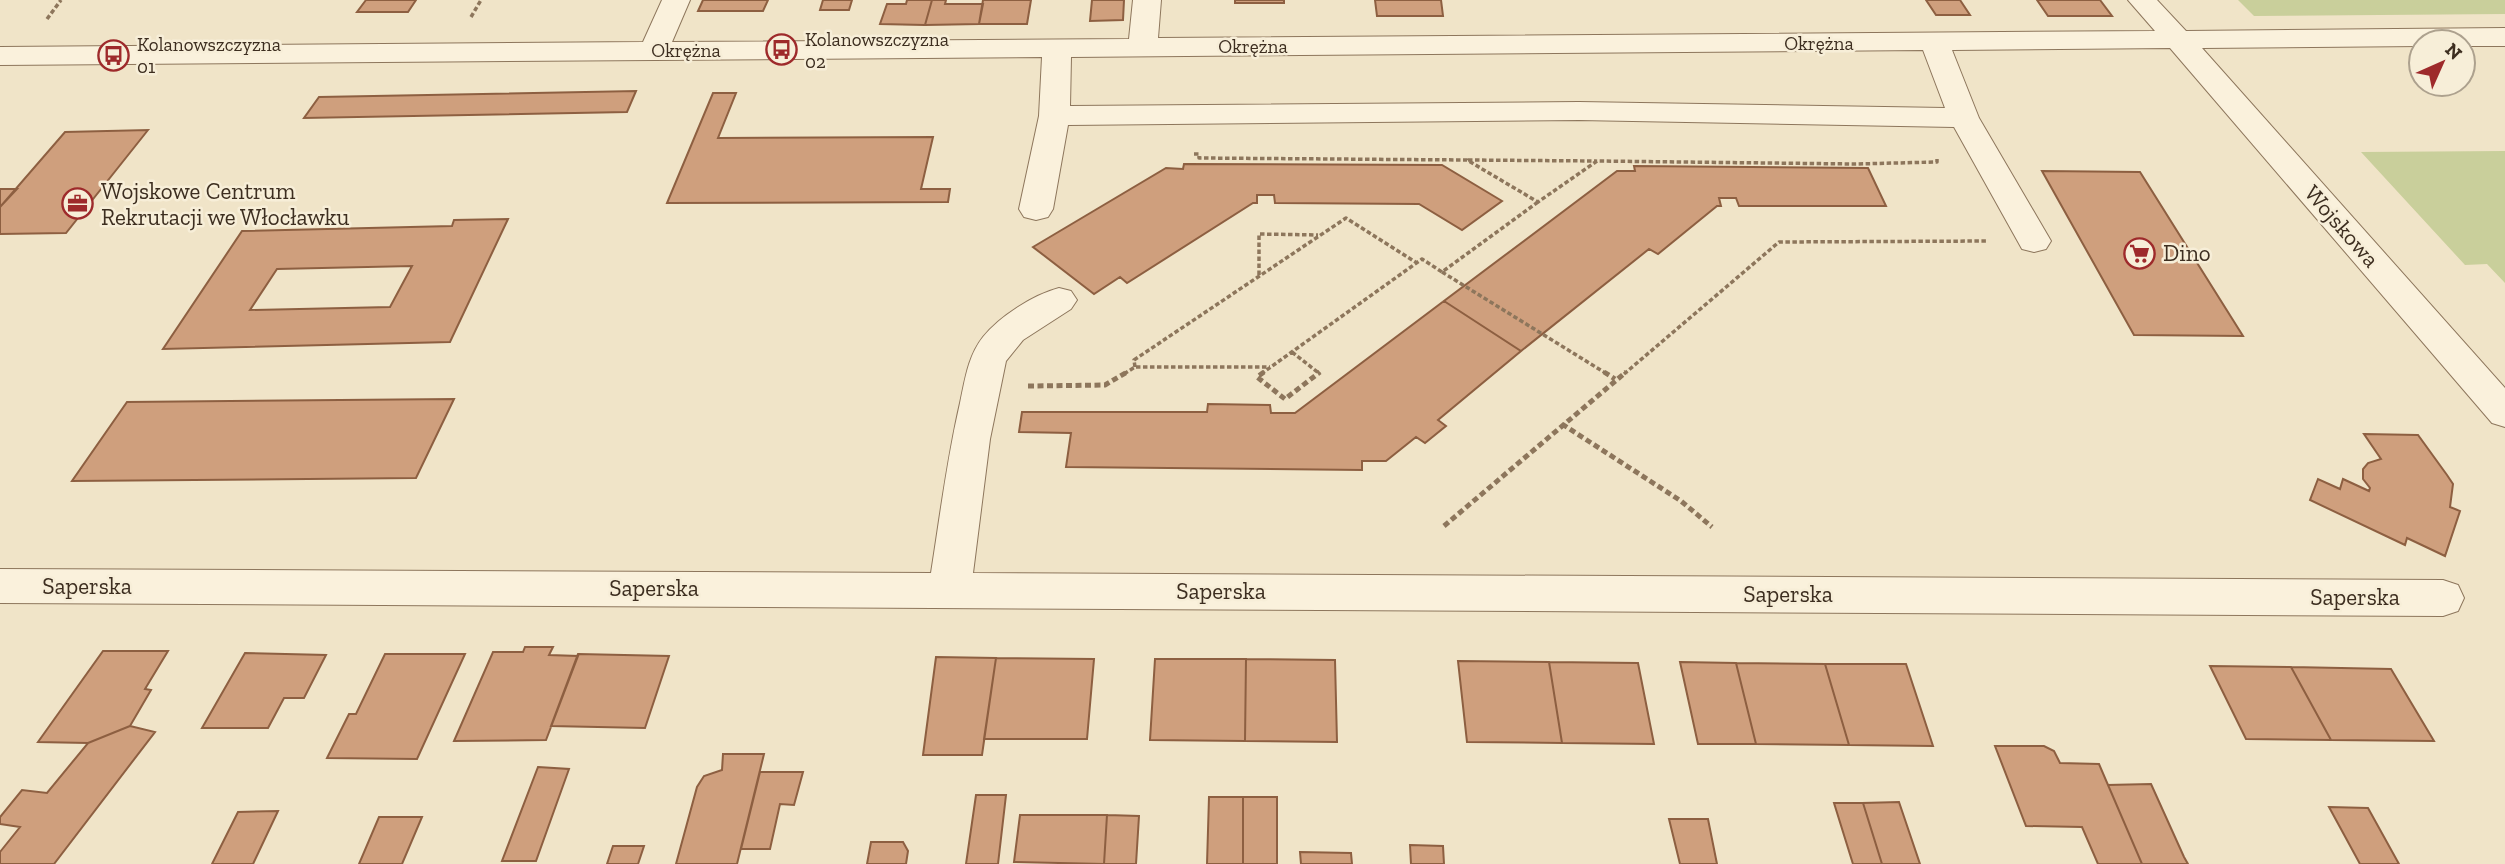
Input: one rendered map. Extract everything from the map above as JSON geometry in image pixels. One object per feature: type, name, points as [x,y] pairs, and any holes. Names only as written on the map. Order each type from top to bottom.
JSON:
[{"type":"street","points":[[654,51],[676,0]]},
{"type":"street","points":[[1143,47],[1147,0]]},
{"type":"street","name":"Wojskowa","points":[[2142,0],[2505,413]]},
{"type":"street","name":"Okrężna","points":[[0,55],[2505,37]]},
{"type":"street","points":[[1934,42],[1964,118],[2034,241]]},
{"type":"street","points":[[1036,209],[1054,116],[1057,48]]},
{"type":"street","points":[[1054,116],[1579,111],[1964,118]]},
{"type":"street","points":[[950,589],[971,439],[988,361],[995,347],[1010,331],[1059,300]]},
{"type":"street","name":"Saperska","points":[[0,586],[2443,598]]},
{"type":"path","points":[[1187,154],[1199,154],[1199,158],[1855,164],[1937,162],[1938,154],[1945,154]]},
{"type":"path","points":[[1467,160],[1538,202]]},
{"type":"path","points":[[1442,272],[1597,161]]},
{"type":"path","points":[[1135,367],[1134,360],[1346,218],[1417,263]]},
{"type":"path","points":[[1259,276],[1259,234],[1320,235]]},
{"type":"path","points":[[1444,526],[1779,242],[2034,241]]},
{"type":"path","points":[[1292,352],[1321,373],[1285,399],[1257,377],[1422,259],[1615,379]]},
{"type":"path","points":[[1051,386],[1105,385],[1135,367],[1271,368]]},
{"type":"path","points":[[1562,424],[1681,501],[1712,527]]},
{"type":"green space","points":[[2238,0],[2505,0],[2505,14],[2254,16]]},
{"type":"green space","points":[[2505,151],[2505,283],[2487,264],[2465,265],[2361,152]]},
{"type":"building","points":[[366,0],[416,0],[408,12],[357,12]]},
{"type":"building","points":[[703,0],[768,0],[763,11],[698,11]]},
{"type":"building","points":[[823,0],[852,0],[849,10],[820,10]]},
{"type":"building","points":[[907,0],[932,0],[925,25],[880,24],[887,4],[906,4]]},
{"type":"building","points":[[932,0],[946,0],[945,4],[983,4],[979,24],[925,25]]},
{"type":"building","points":[[983,0],[1031,0],[1027,24],[979,24]]},
{"type":"building","points":[[1092,0],[1124,0],[1123,20],[1090,21]]},
{"type":"building","points":[[1235,0],[1284,0],[1284,3],[1235,3]]},
{"type":"building","points":[[1375,0],[1441,0],[1443,16],[1377,16]]},
{"type":"building","points":[[1926,0],[1960,0],[1970,15],[1936,15]]},
{"type":"building","points":[[2037,0],[2100,0],[2112,16],[2048,16]]},
{"type":"building","points":[[636,91],[627,112],[304,118],[319,97]]},
{"type":"building","points":[[713,93],[736,93],[718,138],[933,137],[921,189],[950,189],[948,202],[667,203]]},
{"type":"building","points":[[148,130],[66,233],[0,234],[0,207],[65,132]]},
{"type":"building","points":[[1184,164],[1442,165],[1502,201],[1462,230],[1419,204],[1275,203],[1274,195],[1257,195],[1257,203],[1127,283],[1120,277],[1094,294],[1033,247],[1166,168],[1183,169]]},
{"type":"building","points":[[1634,166],[1868,168],[1886,206],[1739,206],[1736,198],[1719,198],[1721,206],[1717,206],[1658,254],[1649,249],[1521,351],[1444,301],[1617,171],[1635,171]]},
{"type":"building","name":"Dino","points":[[2042,171],[2140,172],[2243,336],[2134,335]]},
{"type":"building","points":[[0,189],[17,189],[0,207]]},
{"type":"building","points":[[508,219],[450,342],[163,349],[242,231],[452,226],[454,220]],"holes":[[[412,266],[390,307],[250,310],[277,269]]]},
{"type":"building","points":[[1444,301],[1521,351],[1438,420],[1446,426],[1425,443],[1416,437],[1386,461],[1362,461],[1362,470],[1066,467],[1071,433],[1019,432],[1022,412],[1207,412],[1208,404],[1270,405],[1271,413],[1295,413]]},
{"type":"building","points":[[454,399],[416,478],[72,481],[127,402]]},
{"type":"building","points":[[2364,434],[2418,435],[2453,484],[2450,507],[2460,511],[2445,556],[2407,538],[2405,545],[2310,500],[2318,479],[2340,489],[2343,479],[2369,491],[2370,488],[2363,479],[2363,469],[2368,463],[2381,459]]},
{"type":"building","points":[[525,647],[553,647],[549,655],[578,656],[546,740],[454,741],[493,652],[523,652]]},
{"type":"building","points":[[103,651],[168,651],[145,689],[151,690],[130,726],[88,743],[38,742]]},
{"type":"building","points":[[245,653],[326,655],[304,698],[284,698],[268,728],[202,728]]},
{"type":"building","points":[[385,654],[465,654],[417,759],[327,758],[349,714],[356,714]]},
{"type":"building","points":[[578,654],[669,656],[645,728],[551,726]]},
{"type":"building","points":[[936,657],[996,658],[982,755],[923,755]]},
{"type":"building","points":[[996,658],[1094,659],[1087,739],[984,739]]},
{"type":"building","points":[[1155,659],[1246,659],[1245,741],[1150,740]]},
{"type":"building","points":[[1246,659],[1335,660],[1337,742],[1245,741]]},
{"type":"building","points":[[1458,661],[1549,662],[1562,743],[1467,742]]},
{"type":"building","points":[[1549,662],[1638,663],[1654,744],[1562,743]]},
{"type":"building","points":[[1680,662],[1736,663],[1756,744],[1698,744]]},
{"type":"building","points":[[1736,663],[1825,664],[1849,745],[1756,744]]},
{"type":"building","points":[[1825,664],[1906,664],[1933,746],[1849,745]]},
{"type":"building","points":[[2210,666],[2291,667],[2331,740],[2246,739]]},
{"type":"building","points":[[2291,667],[2391,669],[2434,741],[2331,740]]},
{"type":"building","points":[[130,726],[155,732],[54,864],[0,864],[0,852],[20,827],[0,824],[0,817],[22,790],[47,793],[88,743]]},
{"type":"building","points":[[1995,746],[2044,746],[2054,751],[2060,763],[2099,764],[2142,864],[2098,864],[2082,827],[2026,826]]},
{"type":"building","points":[[723,754],[764,754],[737,864],[676,864],[697,787],[704,776],[722,770]]},
{"type":"building","points":[[538,767],[569,769],[536,861],[502,861]]},
{"type":"building","points":[[760,772],[803,772],[794,805],[780,804],[770,849],[741,849]]},
{"type":"building","points":[[2151,784],[2188,864],[2142,864],[2108,785]]},
{"type":"building","points":[[976,795],[1006,795],[998,864],[966,864]]},
{"type":"building","points":[[1209,797],[1243,797],[1243,864],[1207,864]]},
{"type":"building","points":[[1243,797],[1277,797],[1277,864],[1243,864]]},
{"type":"building","points":[[1899,802],[1920,864],[1882,864],[1863,803]]},
{"type":"building","points":[[1834,803],[1863,803],[1882,864],[1853,864]]},
{"type":"building","points":[[2329,807],[2368,808],[2399,864],[2360,864]]},
{"type":"building","points":[[278,811],[253,864],[212,864],[238,812]]},
{"type":"building","points":[[1020,815],[1107,815],[1104,864],[1014,862]]},
{"type":"building","points":[[1107,815],[1139,816],[1136,864],[1104,864]]},
{"type":"building","points":[[379,817],[422,817],[402,864],[359,864]]},
{"type":"building","points":[[1669,819],[1708,819],[1717,864],[1680,864]]},
{"type":"building","points":[[871,842],[903,842],[908,851],[906,864],[867,864]]},
{"type":"building","points":[[1410,845],[1443,846],[1444,864],[1411,864]]},
{"type":"building","points":[[613,846],[644,846],[638,864],[607,864]]},
{"type":"building","points":[[1300,852],[1351,853],[1352,864],[1301,864]]},
{"type":"place","name":"Kolanowszczyzna 02","points":[[782,50]]},
{"type":"place","name":"Kolanowszczyzna 01","points":[[114,55]]},
{"type":"place","name":"Wojskowe Centrum Rekrutacji we Włocławku","points":[[78,204]]},
{"type":"place","name":"Dino","points":[[2140,253]]}]
